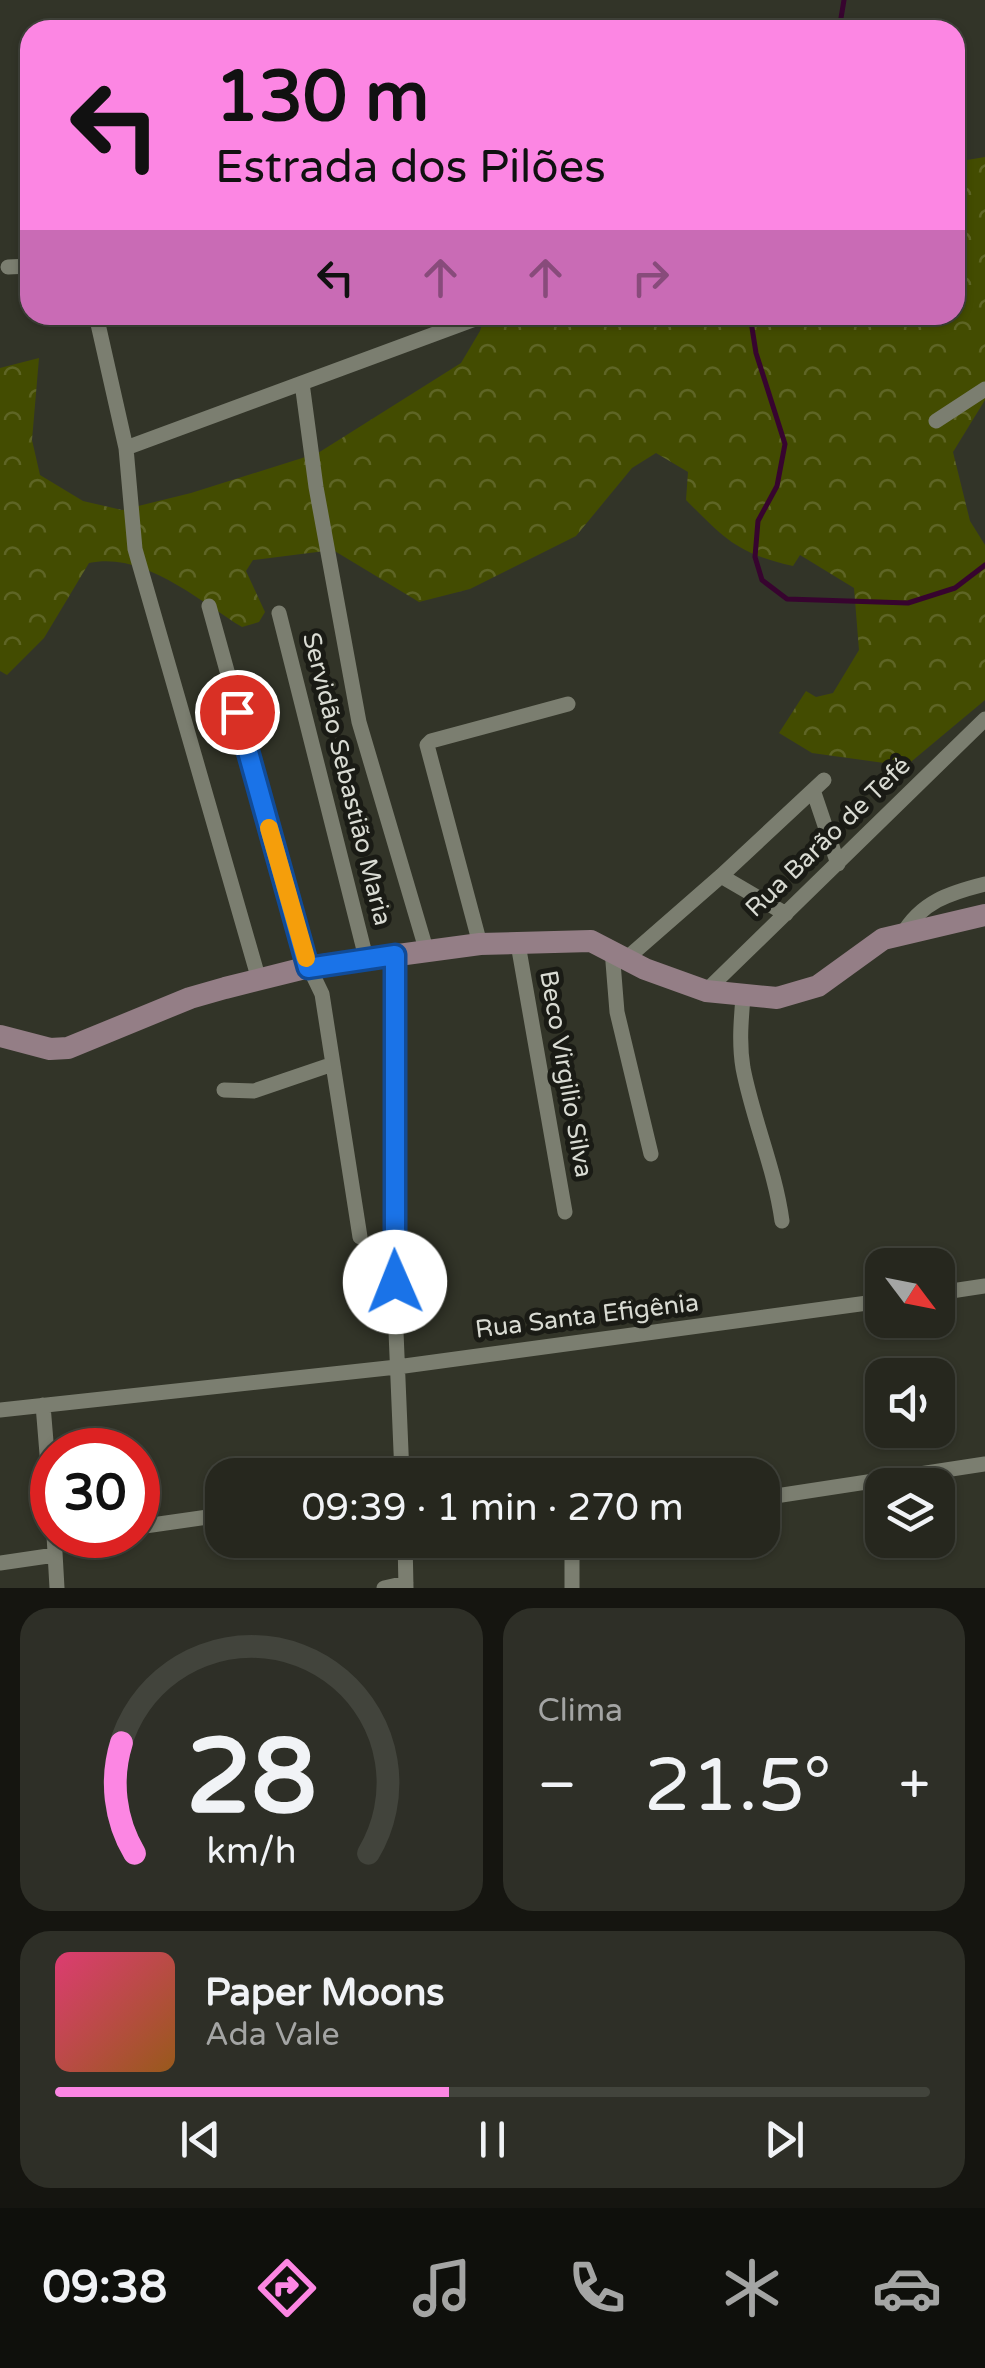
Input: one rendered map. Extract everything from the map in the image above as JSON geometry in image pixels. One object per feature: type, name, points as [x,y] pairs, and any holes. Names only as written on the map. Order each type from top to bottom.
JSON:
[{"type":"street","points":[[8,267],[20,266]]},
{"type":"street","points":[[98,325],[126,448],[135,549],[259,980]]},
{"type":"street","points":[[126,448],[459,325]]},
{"type":"street","points":[[302,383],[316,487],[359,722],[426,950]]},
{"type":"street","points":[[936,421],[985,389]]},
{"type":"street","points":[[208,606],[308,968],[322,994],[360,1237]]},
{"type":"street","name":"Servidão Sebastião Maria","points":[[279,613],[366,958]]},
{"type":"street","points":[[480,944],[426,750],[431,741],[568,704]]},
{"type":"street","name":"Rua Barão de Tefé","points":[[706,990],[985,720]]},
{"type":"street","points":[[619,955],[721,876],[819,785],[838,864]]},
{"type":"street","points":[[721,876],[786,914]]},
{"type":"street","points":[[902,935],[927,905],[945,895],[985,884]]},
{"type":"street","points":[[0,1036],[50,1049],[68,1048],[190,998],[259,980],[366,958],[480,944],[581,940],[665,978],[743,997],[777,998],[818,986],[882,939],[985,916]]},
{"type":"street","name":"Beco Virgilio Silva","points":[[518,944],[565,1212]]},
{"type":"street","points":[[395,955],[393,1260],[401,1458]]},
{"type":"street","points":[[619,955],[617,1012],[651,1154]]},
{"type":"street","points":[[743,997],[744,1069],[778,1186],[782,1221]]},
{"type":"street","points":[[224,1090],[254,1092],[333,1064]]},
{"type":"street","points":[[955,1290],[985,1286]]},
{"type":"street","name":"Rua Santa Efigênia","points":[[0,1410],[397,1367],[865,1303]]},
{"type":"street","points":[[43,1405],[45,1428]]},
{"type":"street","points":[[780,1495],[985,1464]]},
{"type":"street","points":[[160,1524],[205,1517]]},
{"type":"street","points":[[0,1563],[30,1552]]},
{"type":"street","points":[[55,1558],[57,1588]]},
{"type":"street","points":[[384,1588],[406,1585],[406,1558]]},
{"type":"street","points":[[572,1558],[572,1588]]},
{"type":"green space","points":[[985,157],[985,400],[953,452],[970,521],[985,545],[985,700],[906,766],[812,753],[779,733],[806,691],[816,697],[833,693],[859,650],[854,588],[800,555],[793,566],[758,556],[734,543],[686,500],[688,472],[656,453],[632,468],[576,536],[470,589],[419,602],[333,550],[253,560],[246,571],[265,612],[259,622],[242,627],[150,571],[109,561],[89,563],[44,638],[7,675],[0,671],[0,368],[39,358],[32,440],[40,475],[83,501],[122,510],[318,453],[461,363],[482,325],[965,325],[965,160]]},
{"type":"waterway","points":[[841,20],[844,0]]},
{"type":"waterway","points":[[752,325],[756,353],[785,444],[777,486],[758,521],[755,557],[762,580],[787,599],[908,603],[955,588],[985,565]]},
{"type":"slow traffic","points":[[269,828],[306,958]]},
{"type":"route","points":[[237,712],[308,968],[395,955],[395,1282]]}]
